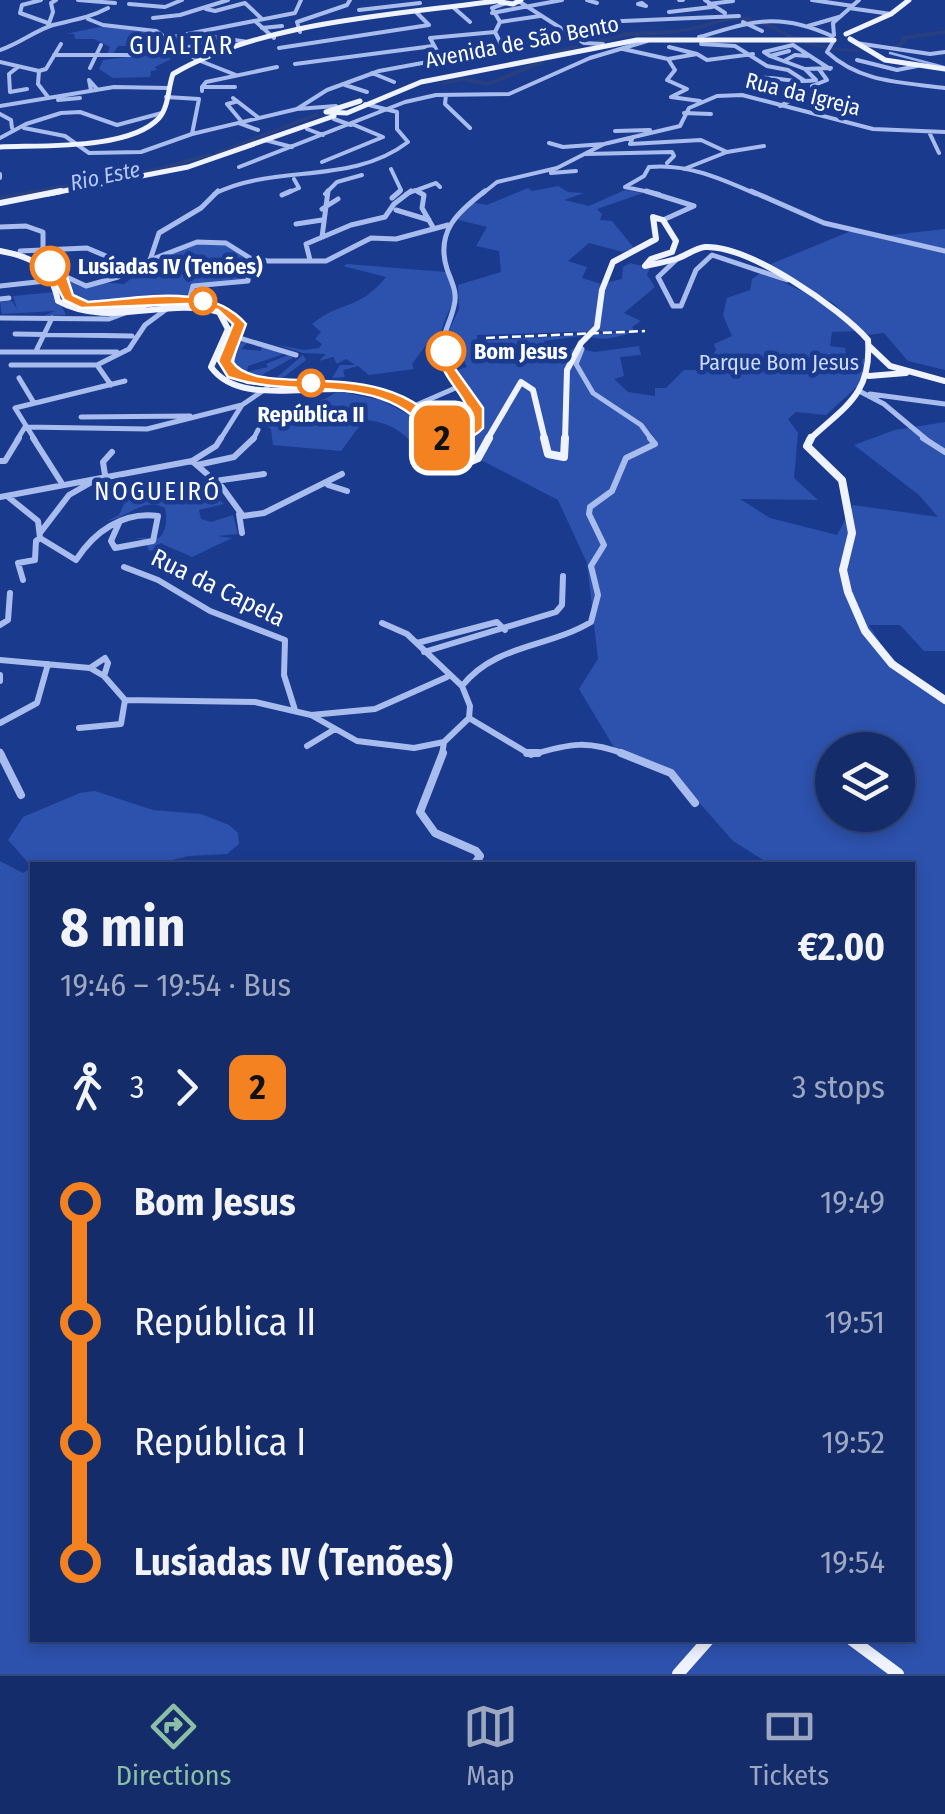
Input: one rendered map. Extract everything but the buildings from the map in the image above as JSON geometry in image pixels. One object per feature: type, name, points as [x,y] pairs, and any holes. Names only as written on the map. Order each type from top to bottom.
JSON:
[{"type":"main road","points":[[841,39],[911,0]]},
{"type":"main road","points":[[841,39],[904,10],[911,0]]},
{"type":"main road","points":[[0,147],[72,142],[132,132],[162,113],[173,74],[197,59],[235,48],[300,32],[492,2],[515,3]]},
{"type":"main road","name":"Avenida de São Bento","points":[[0,202],[184,166],[339,105],[417,81],[644,37],[698,41]]},
{"type":"main road","name":"Avenida de São Bento","points":[[721,38],[841,39]]},
{"type":"main road","points":[[841,39],[875,56],[909,65],[945,68]]},
{"type":"main road","name":"Avenida de São Bento","points":[[0,202],[188,167],[353,112],[430,80],[637,40],[841,39]]},
{"type":"main road","points":[[339,105],[353,112]]},
{"type":"main road","points":[[326,111],[338,116]]},
{"type":"main road","points":[[0,249],[38,262],[55,276],[66,294],[86,306],[128,310],[172,306],[208,310],[226,320],[227,334],[211,367],[224,382],[261,389],[352,385],[387,394],[414,409],[439,441],[441,459],[448,464],[467,465],[478,458],[521,382],[533,390],[548,454],[564,457],[568,370],[578,348],[596,327],[602,290],[613,262],[656,236],[651,218],[664,220],[675,234],[674,249],[645,264],[652,266],[677,259],[696,248],[713,248],[787,280],[830,304],[890,366],[945,381]]},
{"type":"main road","points":[[55,276],[56,296],[67,315],[94,316],[176,300],[209,302],[237,318],[235,340],[226,357],[228,368],[261,389]]},
{"type":"main road","points":[[56,296],[66,294]]},
{"type":"main road","points":[[869,343],[870,376],[861,392],[806,444],[842,480],[845,514],[852,531],[843,569],[862,626],[882,655],[916,686],[945,700]]},
{"type":"main road","points":[[870,376],[920,374]]},
{"type":"main road","points":[[678,1674],[706,1642]]},
{"type":"main road","points":[[855,1642],[898,1674]]},
{"type":"street","points":[[41,0],[22,5],[20,13],[48,24],[88,19],[108,8]]},
{"type":"street","points":[[0,50],[27,41],[48,24],[53,12],[50,4],[56,0]]},
{"type":"street","points":[[78,0],[115,4]]},
{"type":"street","points":[[129,4],[165,7],[182,0]]},
{"type":"street","points":[[152,18],[228,0]]},
{"type":"street","points":[[206,36],[295,13],[302,0]]},
{"type":"street","points":[[331,8],[332,0]]},
{"type":"street","points":[[300,32],[297,22],[347,5],[350,0]]},
{"type":"street","points":[[500,22],[492,13],[493,6],[562,0]]},
{"type":"street","points":[[587,0],[596,3]]},
{"type":"street","points":[[812,0],[856,4],[881,16]]},
{"type":"street","points":[[668,12],[733,1]]},
{"type":"street","points":[[359,10],[418,2],[432,11]]},
{"type":"street","points":[[201,8],[215,11],[244,3],[262,19]]},
{"type":"street","points":[[492,13],[515,3]]},
{"type":"street","points":[[515,3],[582,46]]},
{"type":"street","points":[[709,4],[731,15]]},
{"type":"street","points":[[841,39],[832,24],[856,4]]},
{"type":"street","points":[[454,8],[470,22]]},
{"type":"street","points":[[279,48],[429,25],[417,14]]},
{"type":"street","points":[[627,14],[633,21]]},
{"type":"street","points":[[297,108],[318,94],[372,73],[568,34],[597,22],[731,15],[808,26],[841,39],[930,54],[945,52]]},
{"type":"street","points":[[500,22],[540,16]]},
{"type":"street","points":[[808,26],[839,17]]},
{"type":"street","points":[[88,19],[100,26],[154,29],[179,50],[236,75]]},
{"type":"street","points":[[255,21],[286,54]]},
{"type":"street","points":[[698,41],[743,22],[764,21]]},
{"type":"street","points":[[495,32],[500,22]]},
{"type":"street","points":[[743,22],[762,31]]},
{"type":"street","points":[[262,28],[282,26]]},
{"type":"street","points":[[460,69],[445,61],[430,38],[495,32]]},
{"type":"street","points":[[495,32],[500,42],[497,50]]},
{"type":"street","points":[[714,33],[721,38]]},
{"type":"street","points":[[167,38],[206,36],[248,42]]},
{"type":"street","points":[[179,50],[221,38]]},
{"type":"street","points":[[841,39],[826,52],[845,67],[889,84],[945,88]]},
{"type":"street","points":[[239,167],[391,108],[446,95],[516,92],[590,58],[650,41],[735,46],[765,65],[805,80]]},
{"type":"street","points":[[0,62],[39,71],[46,68],[61,44]]},
{"type":"street","points":[[811,60],[789,45],[766,51],[783,63],[802,68],[845,67]]},
{"type":"street","points":[[92,68],[103,46]]},
{"type":"street","points":[[295,64],[432,46]]},
{"type":"street","points":[[668,47],[697,54],[724,69]]},
{"type":"street","points":[[620,50],[668,59],[697,54]]},
{"type":"street","points":[[770,56],[789,51]]},
{"type":"street","points":[[707,60],[753,54]]},
{"type":"street","points":[[54,55],[136,55]]},
{"type":"street","points":[[776,67],[795,55],[830,68]]},
{"type":"street","points":[[668,59],[675,70],[668,81],[687,88],[671,97],[700,101]]},
{"type":"street","points":[[777,106],[793,98],[747,80],[766,74],[799,84],[816,80],[802,68],[802,62],[811,60]]},
{"type":"street","points":[[857,60],[898,70],[909,65]]},
{"type":"street","points":[[314,61],[319,73]]},
{"type":"street","points":[[413,66],[427,76]]},
{"type":"street","points":[[10,92],[9,74],[18,67],[46,68]]},
{"type":"street","points":[[192,134],[206,82],[277,67]]},
{"type":"street","points":[[812,86],[827,80],[819,69]]},
{"type":"street","points":[[39,71],[38,84],[49,99],[80,98]]},
{"type":"street","points":[[372,73],[394,82]]},
{"type":"street","points":[[345,85],[367,92]]},
{"type":"street","points":[[0,106],[114,87],[158,88],[166,95],[200,99]]},
{"type":"street","points":[[202,88],[234,87]]},
{"type":"street","points":[[0,93],[27,89]]},
{"type":"street","points":[[318,94],[339,105]]},
{"type":"street","name":"Rua da Igreja","points":[[700,101],[735,94],[873,129],[945,132]]},
{"type":"street","points":[[446,95],[445,104],[470,128]]},
{"type":"street","points":[[61,100],[66,110]]},
{"type":"street","points":[[258,130],[242,121],[227,104],[234,100],[259,118]]},
{"type":"street","points":[[439,441],[462,438],[476,428],[476,408],[445,363],[444,329],[455,305],[454,282],[446,270],[444,249],[448,225],[460,207],[497,182],[557,168],[604,144],[680,126],[684,113],[700,101]]},
{"type":"street","points":[[150,260],[163,228],[201,208],[216,192],[252,180],[294,179],[344,170],[404,146],[407,139],[397,129],[397,112],[366,104]]},
{"type":"street","points":[[0,138],[12,128],[24,128],[65,136],[82,151],[126,154],[297,108],[339,105]]},
{"type":"street","points":[[316,106],[326,111]]},
{"type":"street","points":[[24,128],[66,110],[116,125],[137,116],[162,113]]},
{"type":"street","points":[[353,112],[366,119]]},
{"type":"street","points":[[684,113],[710,114]]},
{"type":"street","points":[[0,114],[12,120],[8,125],[12,128]]},
{"type":"street","points":[[322,162],[382,136],[338,116]]},
{"type":"street","points":[[307,129],[323,135]]},
{"type":"street","points":[[615,132],[660,132]]},
{"type":"street","points":[[930,134],[940,153]]},
{"type":"street","points":[[633,137],[630,144],[701,140],[728,152]]},
{"type":"street","points":[[275,139],[292,147]]},
{"type":"street","points":[[549,143],[559,148],[595,141],[604,144]]},
{"type":"street","points":[[684,169],[728,152],[764,146]]},
{"type":"street","points":[[584,154],[672,152],[674,156],[667,163]]},
{"type":"street","points":[[664,220],[694,206],[666,195],[626,187],[644,176],[649,167],[667,163],[781,202],[837,226],[945,251]]},
{"type":"street","points":[[391,169],[401,190],[388,201],[393,208],[429,220]]},
{"type":"street","points":[[542,173],[576,171]]},
{"type":"street","points":[[322,237],[325,194],[337,182],[362,174]]},
{"type":"street","points":[[282,195],[298,188],[294,179]]},
{"type":"street","points":[[310,260],[306,244],[351,225],[385,218],[415,190],[433,184],[440,187]]},
{"type":"street","points":[[415,190],[424,194],[422,208],[434,228]]},
{"type":"street","points":[[322,209],[338,199]]},
{"type":"street","points":[[296,224],[322,220]]},
{"type":"street","points":[[0,286],[55,276],[86,286],[118,278],[132,267],[204,242],[226,243],[250,258],[336,259],[371,238],[396,239],[448,225]]},
{"type":"street","points":[[0,227],[26,226],[43,232],[43,250]]},
{"type":"street","points":[[18,253],[86,248],[132,267]]},
{"type":"street","points":[[677,259],[658,277],[673,306],[681,306],[703,259],[712,256],[787,280]]},
{"type":"street","points":[[190,297],[193,286],[248,281],[250,258]]},
{"type":"street","points":[[0,299],[9,298]]},
{"type":"street","points":[[10,365],[97,366],[129,349],[144,326],[172,306]]},
{"type":"street","points":[[0,318],[67,315]]},
{"type":"street","points":[[36,351],[52,318]]},
{"type":"street","points":[[15,334],[132,336]]},
{"type":"street","points":[[235,340],[296,354]]},
{"type":"street","points":[[462,686],[487,660],[576,631],[592,622],[598,594],[591,566],[604,545],[589,514],[590,507],[612,491],[626,458],[656,444],[640,425],[592,392],[576,364],[582,349],[578,348]]},
{"type":"street","points":[[0,352],[118,352]]},
{"type":"street","points":[[97,366],[111,384]]},
{"type":"street","points":[[19,378],[34,403]]},
{"type":"street","points":[[61,482],[14,408],[125,381]]},
{"type":"street","points":[[414,409],[460,386]]},
{"type":"street","points":[[194,463],[216,446],[242,404],[261,389]]},
{"type":"street","points":[[861,392],[945,404]]},
{"type":"street","points":[[861,392],[874,397],[928,444],[945,452]]},
{"type":"street","points":[[25,427],[147,430],[242,404]]},
{"type":"street","points":[[81,418],[95,414],[200,416]]},
{"type":"street","points":[[163,415],[170,424]]},
{"type":"street","points":[[0,461],[5,461],[25,427]]},
{"type":"street","points":[[3,497],[61,482],[229,461],[250,446],[258,430]]},
{"type":"street","points":[[105,475],[103,462],[112,452]]},
{"type":"street","points":[[194,463],[216,480],[239,514],[242,533]]},
{"type":"street","points":[[216,480],[264,474]]},
{"type":"street","points":[[239,514],[264,513],[342,474]]},
{"type":"street","points":[[23,580],[18,563],[35,560],[36,542],[50,515],[69,495],[105,475]]},
{"type":"street","points":[[313,488],[334,484],[346,490]]},
{"type":"street","points":[[3,497],[38,521],[40,535],[76,560],[90,540],[119,523],[142,515],[158,516],[153,541],[115,548],[111,541],[119,523]]},
{"type":"street","name":"Rua da Capela","points":[[124,567],[142,570],[209,610],[274,632],[285,640],[284,675],[295,710]]},
{"type":"street","points":[[424,652],[556,612],[562,604],[562,576]]},
{"type":"street","points":[[0,625],[8,620],[10,594]]},
{"type":"street","points":[[417,643],[498,622],[505,630]]},
{"type":"street","points":[[382,623],[405,629],[447,677],[462,686],[470,718]]},
{"type":"street","points":[[90,668],[105,658],[108,668],[104,676]]},
{"type":"street","points":[[0,660],[90,668],[104,676],[125,700],[234,701],[295,710],[357,741],[386,745],[428,748],[444,742],[470,718]]},
{"type":"street","points":[[0,723],[36,703],[48,664]]},
{"type":"street","points":[[311,715],[376,709],[447,677]]},
{"type":"street","points":[[79,728],[121,724],[125,700]]},
{"type":"street","points":[[470,718],[536,756],[571,743],[601,745],[671,774],[694,803]]},
{"type":"street","points":[[308,746],[334,729]]},
{"type":"street","points":[[444,742],[446,752],[428,782],[420,812],[436,832],[476,851],[480,856],[476,862]]},
{"type":"street","points":[[0,752],[22,795]]},
{"type":"green space","points":[[99,27],[157,32],[143,34],[171,59],[155,67],[157,70],[151,71],[150,77],[113,78],[99,69],[103,60],[137,56],[130,54],[133,46],[118,46],[113,54],[107,54],[110,47],[94,39],[75,39],[74,34],[66,34]]},
{"type":"green space","name":"Parque Bom Jesus","points":[[558,186],[568,192],[584,193],[564,200],[589,206],[625,190],[643,193],[597,209],[602,214],[600,220],[612,221],[634,248],[623,252],[589,243],[568,261],[587,267],[582,278],[601,284],[622,279],[623,267],[630,263],[650,268],[647,275],[655,287],[624,313],[641,321],[632,327],[634,330],[477,335],[477,341],[634,332],[604,339],[587,335],[544,341],[550,356],[564,355],[574,348],[595,352],[639,346],[641,355],[620,357],[624,376],[614,379],[628,392],[655,396],[655,388],[666,388],[684,370],[702,370],[716,350],[714,344],[732,336],[723,315],[727,298],[750,290],[752,279],[762,272],[810,295],[858,331],[832,332],[830,346],[845,348],[846,357],[865,359],[860,384],[826,415],[796,412],[788,419],[798,433],[794,478],[818,500],[740,499],[770,518],[837,535],[853,505],[938,517],[919,495],[854,445],[895,430],[945,422],[945,651],[924,651],[900,625],[869,625],[901,667],[945,696],[945,1674],[0,1674],[0,861],[23,873],[30,868],[30,1642],[915,1642],[915,862],[766,862],[733,841],[681,782],[615,749],[579,689],[598,659],[587,563],[558,500],[481,460],[424,458],[406,436],[383,424],[364,420],[341,451],[273,445],[271,429],[261,422],[338,391],[381,400],[447,435],[472,428],[483,408],[457,370],[467,367],[464,361],[449,360],[446,337],[459,309],[458,285],[501,272],[499,251],[476,246],[487,227],[455,219],[470,202],[487,205],[528,188],[532,191]]},
{"type":"green space","points":[[945,229],[945,370],[908,361],[884,333],[867,335],[833,303],[766,266],[851,231],[874,237]]},
{"type":"green space","points":[[201,243],[226,244],[246,257],[246,281],[192,286],[190,297],[102,305],[76,297],[67,276],[81,287],[99,282],[124,284],[158,258]]},
{"type":"green space","points":[[343,266],[446,272],[453,291],[451,305],[441,334],[434,334],[412,364],[414,369],[369,375],[358,366],[343,370],[345,377],[332,378],[340,365],[355,365],[346,359],[337,364],[333,357],[319,361],[326,354],[303,353],[277,345],[304,350],[319,348],[322,344],[315,339],[321,332],[312,324],[367,295],[386,277]]},
{"type":"green space","points":[[55,292],[66,315],[41,317],[55,311],[2,314],[0,302],[12,301],[17,309],[13,296]]},
{"type":"green space","points":[[248,342],[241,349],[261,351],[262,346],[284,354],[248,366],[247,372],[268,367],[266,364],[288,355],[294,357],[262,375],[276,378],[303,355],[306,360],[280,380],[255,378],[234,367],[232,359],[239,343]]},
{"type":"green space","points":[[192,478],[224,504],[199,510],[201,519],[211,522],[233,515],[238,534],[217,536],[232,538],[192,557],[160,543],[159,549],[149,551],[145,540],[134,538],[159,538],[166,524],[165,508],[143,506],[107,521],[119,515],[124,504],[92,496],[109,492],[113,484]]},
{"type":"green space","points":[[95,791],[153,810],[201,814],[229,825],[238,833],[239,844],[227,854],[164,862],[30,865],[8,840],[23,817],[80,793]]},
{"type":"waterway","name":"Rio Este","points":[[595,43],[627,34],[682,31],[723,20],[751,19]]},
{"type":"waterway","name":"Rio Este","points":[[748,22],[767,24],[792,37]]},
{"type":"waterway","name":"Rio Este","points":[[889,49],[900,45],[905,37],[945,32]]},
{"type":"waterway","name":"Rio Este","points":[[806,43],[826,47]]},
{"type":"waterway","name":"Rio Este","points":[[550,52],[577,47]]},
{"type":"waterway","name":"Rio Este","points":[[831,48],[858,50]]},
{"type":"waterway","points":[[890,53],[944,67]]},
{"type":"waterway","name":"Rio Este","points":[[444,83],[462,79],[489,84],[542,62]]},
{"type":"waterway","name":"Rio Este","points":[[216,153],[316,115]]},
{"type":"waterway","name":"Rio Este","points":[[0,198],[160,169],[210,155]]},
{"type":"railway","points":[[486,338],[645,331]]},
{"type":"bus line","name":"2","points":[[50,266],[60,277],[68,298],[86,306],[187,300],[223,307],[240,324],[225,361],[233,374],[261,383],[357,386],[387,394],[429,418],[443,441],[467,435],[478,421],[472,400],[446,366],[446,351]]},
{"type":"place","name":"Lusíadas IV (Tenões)","points":[[50,266]]},
{"type":"place","name":"Bom Jesus","points":[[446,351]]},
{"type":"place","name":"República II","points":[[311,383]]},
{"type":"district","name":"GUALTAR","points":[[182,46]]},
{"type":"district","name":"NOGUEIRÓ","points":[[158,492]]}]
